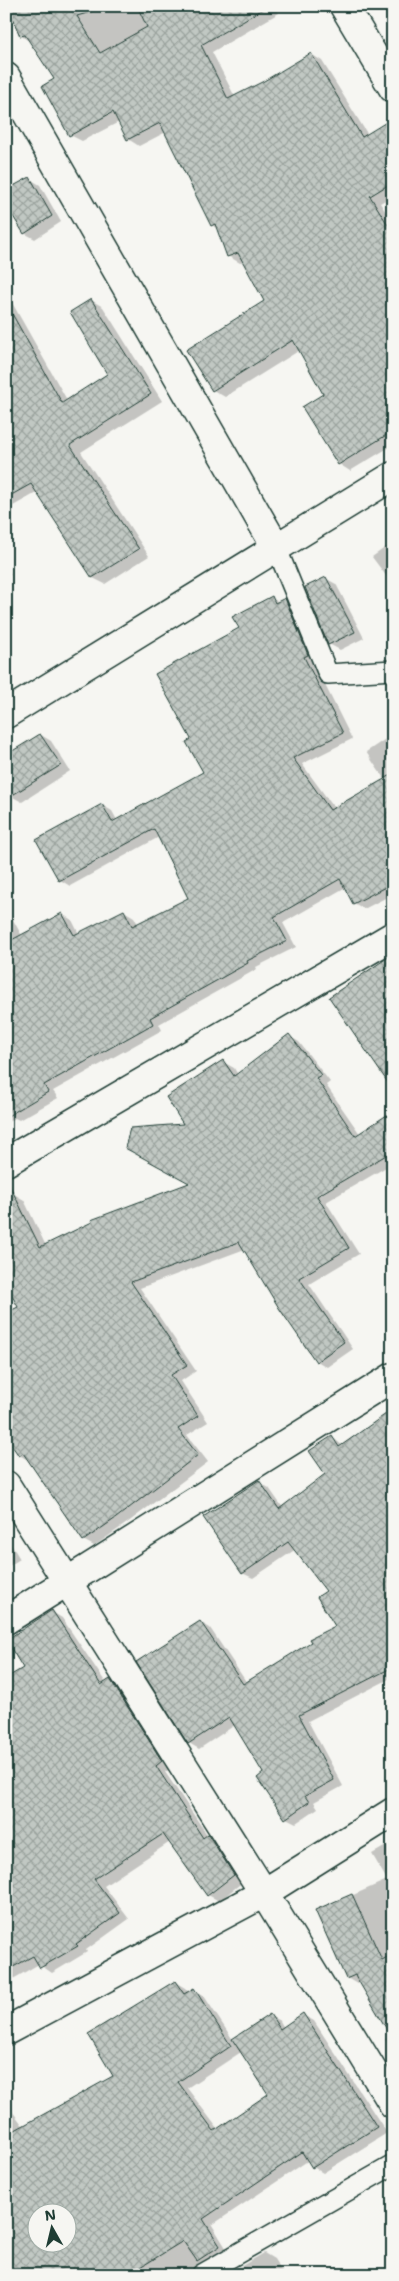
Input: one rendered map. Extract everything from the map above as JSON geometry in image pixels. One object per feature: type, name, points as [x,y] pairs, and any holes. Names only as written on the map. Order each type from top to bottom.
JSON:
[{"type":"street","points":[[344,6],[393,88]]},
{"type":"street","points":[[6,77],[276,549]]},
{"type":"street","points":[[6,714],[393,476]]},
{"type":"street","points":[[6,1162],[393,936]]},
{"type":"street","points":[[6,1620],[68,1583],[393,1378]]},
{"type":"street","points":[[6,1485],[264,1894],[393,2104]]},
{"type":"street","points":[[6,2031],[264,1894],[393,1812]]},
{"type":"lane","points":[[276,549],[328,674],[393,670]]},
{"type":"lane","points":[[202,2274],[393,2165]]},
{"type":"building","points":[[7,6],[93,6],[94,11],[77,16],[100,53],[147,27],[137,6],[268,6],[201,45],[228,99],[264,81],[311,53],[362,137],[393,118],[393,182],[370,196],[393,233],[393,431],[338,465],[302,407],[323,394],[293,340],[212,391],[186,350],[264,301],[238,253],[227,257],[215,224],[211,226],[160,123],[127,140],[113,112],[69,136],[42,86],[54,79],[25,35],[20,36]]},
{"type":"building","points":[[30,177],[52,216],[24,234],[6,205],[6,190]]},
{"type":"building","points":[[91,299],[151,394],[70,445],[139,549],[92,578],[31,484],[6,498],[6,303],[62,403],[107,374],[70,312]]},
{"type":"building","points":[[326,577],[355,632],[328,645],[305,587]]},
{"type":"building","points":[[272,596],[275,603],[285,598],[308,655],[304,657],[343,733],[293,758],[330,810],[393,774],[393,883],[353,904],[340,879],[274,917],[287,941],[247,961],[248,963],[150,1018],[153,1024],[44,1085],[48,1092],[6,1117],[6,943],[62,913],[74,935],[124,910],[132,926],[188,898],[154,829],[59,881],[36,840],[102,804],[112,822],[203,772],[186,742],[191,739],[155,674],[239,628],[232,617]]},
{"type":"building","points":[[40,734],[61,765],[6,799],[6,755]]},
{"type":"building","points":[[393,954],[393,1090],[329,997]]},
{"type":"building","points":[[289,1034],[321,1075],[316,1078],[355,1136],[393,1111],[393,1151],[317,1196],[349,1248],[299,1278],[344,1342],[316,1362],[279,1308],[239,1242],[131,1282],[187,1365],[171,1375],[198,1416],[178,1429],[198,1455],[83,1541],[23,1453],[19,1456],[6,1437],[6,1313],[18,1307],[6,1284],[6,1178],[40,1247],[92,1222],[91,1220],[189,1183],[125,1148],[130,1128],[183,1124],[166,1097],[223,1060],[234,1076]]},
{"type":"building","points":[[393,1409],[393,1667],[299,1715],[334,1780],[305,1796],[309,1802],[285,1819],[257,1778],[263,1773],[229,1717],[188,1744],[136,1662],[200,1621],[243,1684],[311,1642],[309,1639],[335,1626],[317,1597],[326,1591],[288,1542],[242,1574],[203,1517],[259,1480],[279,1509],[325,1474],[309,1451],[332,1436],[339,1447]]},
{"type":"building","points":[[52,1610],[101,1685],[110,1679],[162,1761],[156,1766],[203,1838],[208,1834],[234,1875],[207,1896],[163,1834],[94,1879],[120,1913],[76,1944],[78,1946],[40,1968],[33,1956],[6,1971],[6,1678],[23,1668],[6,1640]]},
{"type":"building","points":[[352,1894],[382,1960],[393,1954],[393,2040],[355,1975],[346,1979],[315,1910]]},
{"type":"building","points":[[175,1981],[184,1994],[194,1988],[231,2046],[178,2082],[214,2131],[268,2094],[232,2039],[270,2014],[280,2029],[303,2013],[377,2127],[312,2168],[302,2152],[203,2219],[220,2246],[197,2261],[183,2241],[128,2275],[6,2275],[6,2135],[113,2076],[88,2034]]}]
